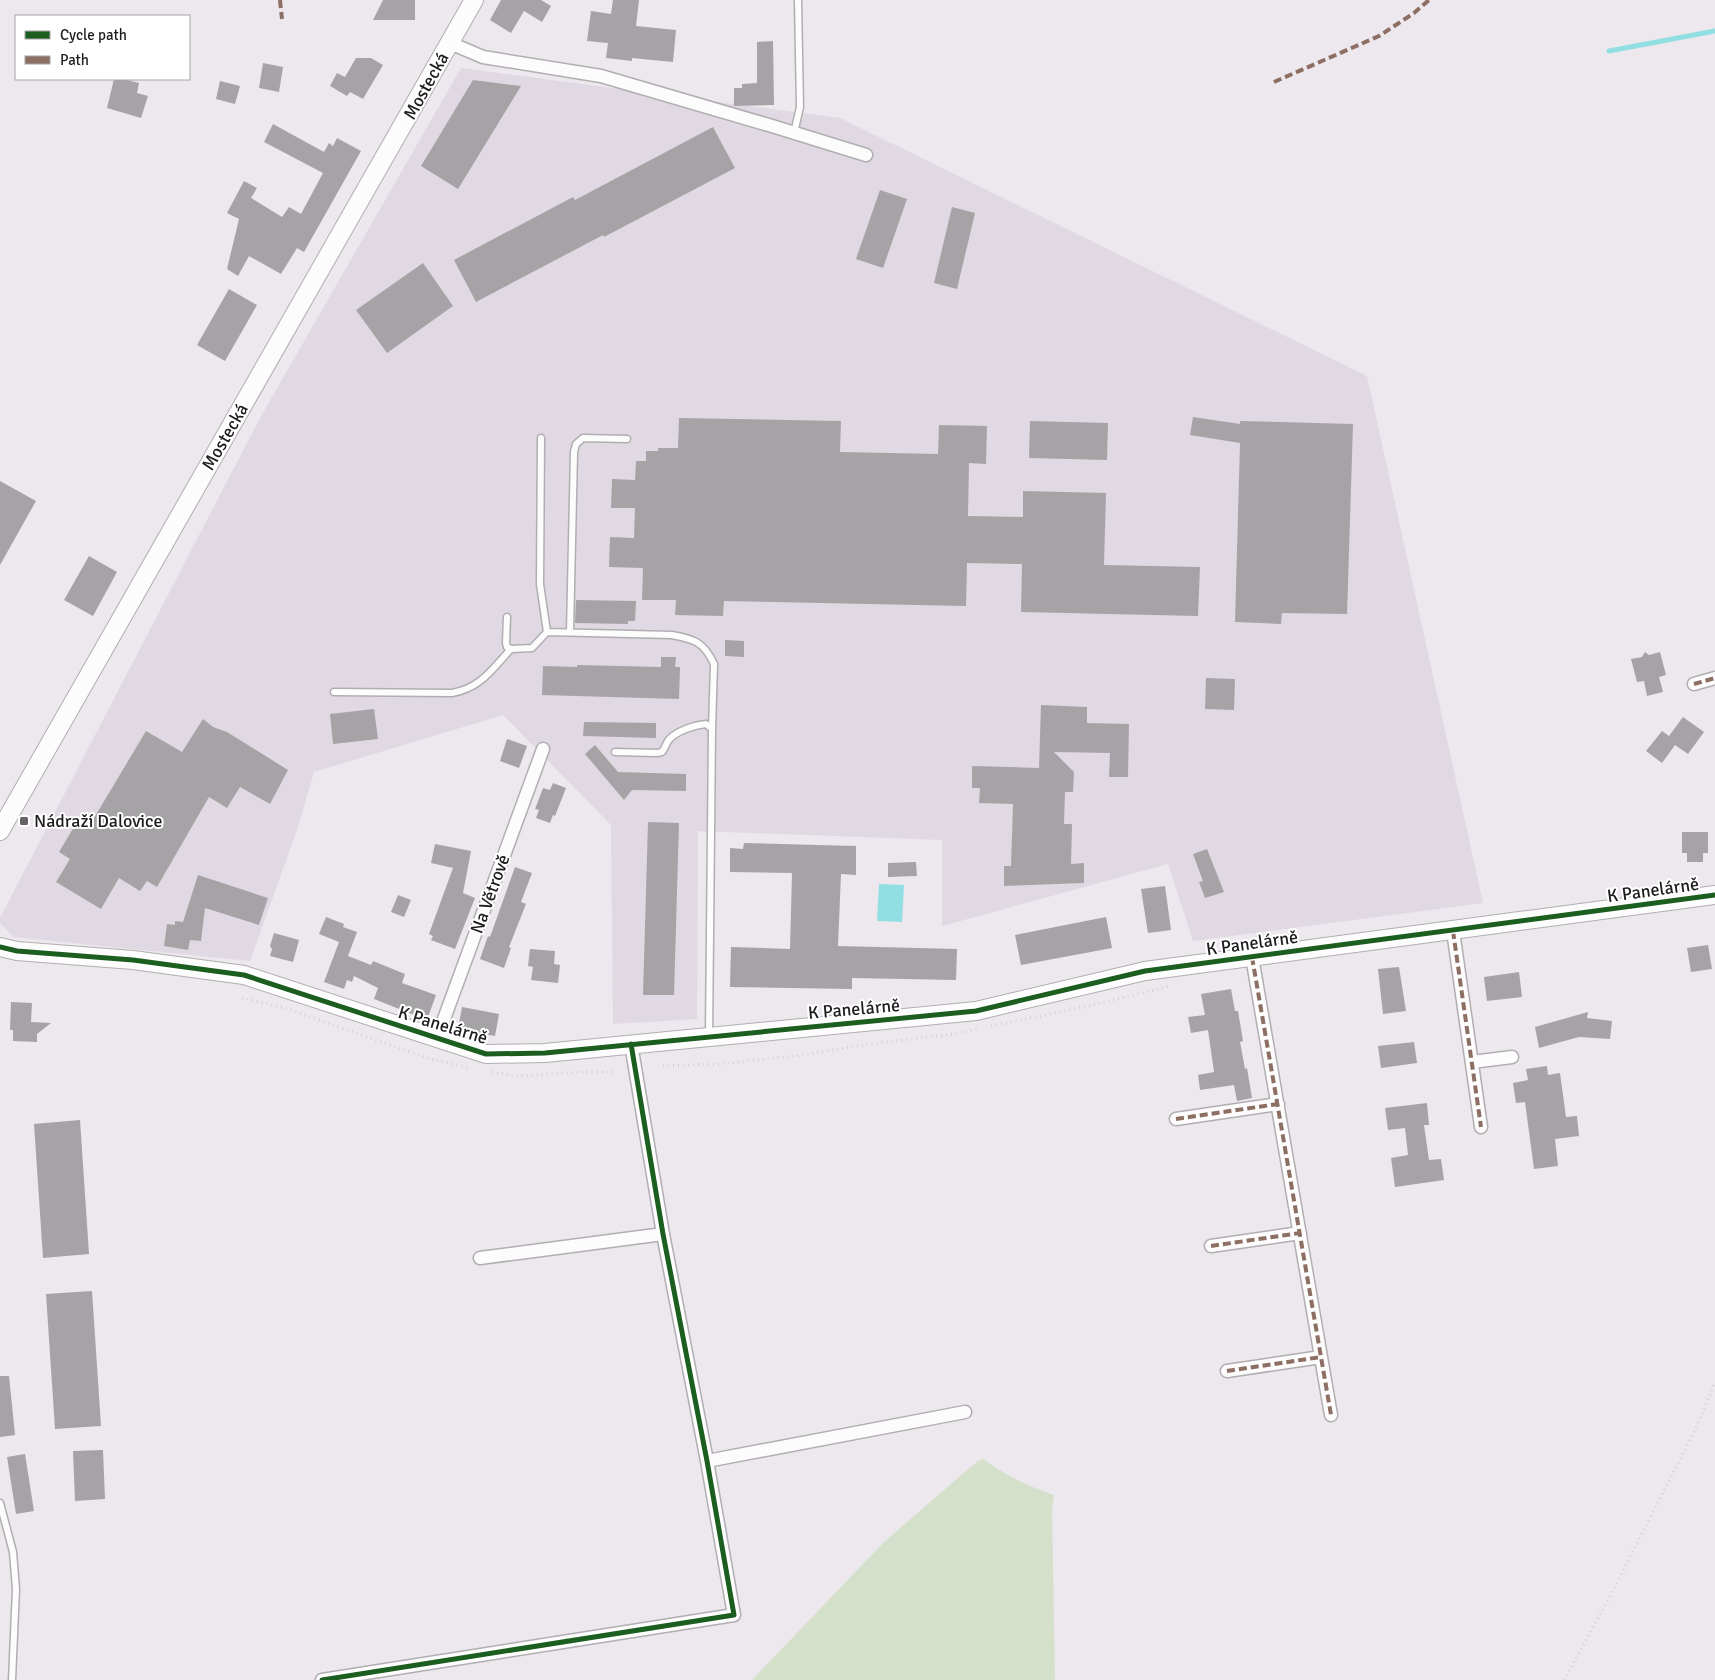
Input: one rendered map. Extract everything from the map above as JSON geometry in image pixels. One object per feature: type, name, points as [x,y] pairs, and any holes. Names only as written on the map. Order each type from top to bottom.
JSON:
[{"type":"street","name":"Mostecká","points":[[0,831],[474,0]]},
{"type":"street","name":"Mostecká","points":[[450,43],[483,57],[601,76],[866,155]]},
{"type":"street","points":[[1694,684],[1715,678]]},
{"type":"street","name":"Na Větrově","points":[[437,1038],[543,749]]},
{"type":"street","name":"K Panelárně","points":[[0,948],[133,960],[244,975],[486,1054],[545,1053],[976,1011],[1146,971],[1715,895]]},
{"type":"street","points":[[1453,931],[1481,1127]]},
{"type":"street","points":[[1252,957],[1331,1415]]},
{"type":"street","points":[[322,1680],[734,1615],[663,1234],[632,1044]]},
{"type":"street","points":[[1472,1062],[1512,1057]]},
{"type":"street","points":[[1176,1119],[1278,1104]]},
{"type":"street","points":[[1211,1246],[1300,1233]]},
{"type":"street","points":[[480,1258],[663,1234]]},
{"type":"street","points":[[1227,1371],[1321,1357]]},
{"type":"street","points":[[707,1462],[965,1412]]},
{"type":"lane","points":[[794,133],[800,107],[798,0]]},
{"type":"lane","points":[[541,438],[540,584],[547,632]]},
{"type":"lane","points":[[570,632],[574,452],[576,444],[583,438],[627,439]]},
{"type":"lane","points":[[507,617],[506,643],[507,647],[511,649],[532,648],[547,632],[672,635],[688,638],[701,644],[710,655],[714,664],[709,1037]]},
{"type":"lane","points":[[334,692],[463,691],[480,682],[511,649]]},
{"type":"lane","points":[[615,752],[662,752],[668,740],[687,728],[706,724],[712,729]]},
{"type":"lane","points":[[0,1503],[13,1552],[16,1589],[12,1680]]},
{"type":"path","points":[[663,1066],[719,1064],[795,1056],[870,1044],[953,1034],[1089,1006],[1171,986]]},
{"type":"path","points":[[1564,1680],[1609,1598],[1696,1428],[1715,1382]]},
{"type":"shaded area","points":[[461,68],[840,118],[1367,376],[1483,903],[1193,941],[1168,864],[942,926],[942,840],[698,831],[697,1019],[613,1024],[611,825],[503,715],[314,772],[298,827],[250,961],[14,937],[0,923],[0,918],[260,418]]},
{"type":"green space","points":[[983,1459],[1017,1480],[1054,1495],[1052,1509],[1055,1680],[752,1680],[884,1542],[966,1471]]},
{"type":"water","points":[[879,884],[904,885],[902,922],[877,921]]},
{"type":"building","points":[[383,0],[415,0],[415,20],[373,20]]},
{"type":"building","points":[[501,0],[541,0],[551,6],[542,22],[524,11],[511,33],[490,20]]},
{"type":"building","points":[[613,0],[639,0],[636,26],[676,30],[673,62],[632,58],[632,61],[606,58],[608,43],[587,41],[591,11],[611,14]]},
{"type":"building","points":[[773,41],[774,105],[734,106],[734,88],[742,88],[742,84],[757,83],[757,42]]},
{"type":"building","points":[[356,58],[371,58],[383,65],[363,99],[350,92],[347,96],[330,86],[337,73],[345,77]]},
{"type":"building","points":[[263,63],[283,67],[279,92],[259,88]]},
{"type":"building","points":[[114,80],[127,80],[139,83],[137,93],[148,96],[141,118],[107,108]]},
{"type":"building","points":[[473,80],[521,86],[458,189],[421,166]]},
{"type":"building","points":[[220,81],[240,86],[235,104],[216,99]]},
{"type":"building","points":[[273,124],[324,152],[329,143],[333,146],[337,138],[361,151],[304,252],[297,248],[281,274],[249,256],[238,276],[227,269],[239,219],[227,213],[244,181],[257,188],[251,198],[282,217],[289,207],[301,214],[323,173],[264,142]]},
{"type":"building","points":[[713,127],[735,168],[476,302],[454,260],[573,197],[575,200]]},
{"type":"building","points":[[880,190],[907,199],[883,268],[856,259]]},
{"type":"building","points":[[952,207],[975,213],[957,289],[934,283]]},
{"type":"building","points":[[423,263],[453,306],[387,353],[356,310]]},
{"type":"building","points":[[229,289],[257,305],[225,361],[197,345]]},
{"type":"building","points":[[1193,417],[1240,424],[1240,421],[1353,424],[1347,614],[1282,613],[1281,624],[1235,622],[1240,443],[1190,435]]},
{"type":"building","points":[[679,418],[841,421],[840,452],[938,454],[939,425],[987,426],[986,464],[969,463],[968,516],[1023,517],[1023,491],[1106,493],[1104,565],[1200,567],[1198,616],[1021,612],[1022,564],[967,563],[966,606],[724,601],[723,616],[675,615],[676,600],[642,600],[643,568],[609,567],[610,537],[634,538],[635,508],[611,508],[612,479],[635,480],[636,461],[646,461],[646,451],[658,451],[658,448],[678,448]]},
{"type":"building","points":[[1030,421],[1108,423],[1107,460],[1029,458]]},
{"type":"building","points":[[0,481],[36,501],[0,565]]},
{"type":"building","points":[[89,556],[117,572],[93,616],[64,600]]},
{"type":"building","points":[[576,600],[636,601],[635,621],[628,621],[628,624],[575,623]]},
{"type":"building","points":[[725,640],[744,641],[744,657],[725,656]]},
{"type":"building","points":[[1645,652],[1649,655],[1660,652],[1666,675],[1659,677],[1663,692],[1647,696],[1644,681],[1637,682],[1631,659],[1642,657]]},
{"type":"building","points":[[661,657],[676,657],[675,667],[680,667],[679,699],[542,695],[543,666],[661,667]]},
{"type":"building","points":[[1206,678],[1235,679],[1234,710],[1205,709]]},
{"type":"building","points":[[1041,705],[1087,707],[1087,723],[1129,724],[1128,777],[1109,777],[1110,753],[1054,752],[1074,772],[1073,792],[1065,792],[1064,824],[1072,824],[1071,864],[1084,863],[1084,883],[1004,886],[1004,866],[1011,866],[1013,804],[979,803],[980,788],[972,788],[972,766],[1039,768]]},
{"type":"building","points":[[374,709],[378,739],[333,744],[330,714]]},
{"type":"building","points":[[1683,717],[1704,732],[1688,754],[1675,745],[1662,763],[1646,751],[1662,731],[1669,736]]},
{"type":"building","points":[[203,719],[213,727],[227,732],[288,770],[270,804],[240,787],[227,808],[209,797],[157,887],[147,881],[140,891],[119,878],[101,909],[56,882],[70,859],[59,852],[80,817],[91,823],[146,731],[182,752]]},
{"type":"building","points":[[584,722],[656,723],[656,738],[583,736]]},
{"type":"building","points":[[507,739],[527,746],[519,768],[500,761]]},
{"type":"building","points":[[595,745],[618,772],[686,774],[686,791],[632,790],[624,800],[585,754]]},
{"type":"building","points":[[553,783],[566,788],[555,816],[553,815],[550,823],[536,818],[539,810],[535,809],[543,788],[550,790]]},
{"type":"building","points":[[648,822],[679,823],[674,995],[643,995]]},
{"type":"building","points":[[1682,832],[1708,832],[1708,853],[1703,853],[1703,862],[1687,862],[1687,853],[1682,853]]},
{"type":"building","points":[[744,843],[856,846],[856,875],[841,874],[838,946],[957,949],[956,980],[852,978],[852,989],[730,987],[731,947],[790,949],[792,873],[730,872],[730,848],[743,849]]},
{"type":"building","points":[[435,844],[471,851],[463,893],[475,898],[455,949],[431,940],[433,936],[429,934],[453,868],[431,863]]},
{"type":"building","points":[[1207,849],[1224,892],[1205,898],[1199,882],[1203,881],[1193,854]]},
{"type":"building","points":[[916,862],[917,876],[888,877],[888,863]]},
{"type":"building","points":[[515,867],[532,873],[521,902],[526,904],[509,947],[511,948],[504,968],[480,959],[488,936],[490,937]]},
{"type":"building","points":[[198,875],[268,898],[259,925],[205,908],[201,941],[190,940],[188,950],[164,946],[167,924],[175,925],[175,921],[183,922]]},
{"type":"building","points":[[1165,886],[1171,930],[1148,933],[1141,889]]},
{"type":"building","points":[[398,895],[411,900],[404,917],[391,912]]},
{"type":"building","points":[[326,917],[344,924],[343,927],[357,932],[348,956],[371,965],[373,961],[405,974],[402,983],[436,995],[427,1020],[374,999],[378,988],[354,976],[352,982],[347,980],[344,989],[324,982],[339,942],[319,934]]},
{"type":"building","points":[[1106,917],[1112,948],[1021,965],[1015,935]]},
{"type":"building","points":[[274,933],[299,940],[293,962],[270,956],[272,949],[270,946]]},
{"type":"building","points":[[1708,945],[1712,969],[1691,972],[1687,948]]},
{"type":"building","points":[[530,949],[555,951],[554,964],[560,965],[558,983],[531,980],[533,967],[528,966]]},
{"type":"building","points":[[1399,967],[1406,1011],[1383,1014],[1378,969]]},
{"type":"building","points":[[1519,972],[1522,997],[1487,1001],[1484,977]]},
{"type":"building","points":[[1231,989],[1235,1011],[1238,1011],[1243,1041],[1240,1042],[1252,1098],[1237,1101],[1234,1085],[1200,1090],[1198,1075],[1214,1072],[1208,1030],[1191,1033],[1188,1017],[1205,1015],[1201,994]]},
{"type":"building","points":[[11,1002],[32,1003],[31,1022],[51,1023],[37,1034],[37,1042],[13,1041],[13,1030],[10,1030]]},
{"type":"building","points":[[462,1007],[499,1014],[495,1036],[458,1029]]},
{"type":"building","points":[[1588,1012],[1587,1018],[1612,1021],[1610,1039],[1579,1037],[1539,1048],[1535,1027]]},
{"type":"building","points":[[1414,1042],[1417,1063],[1381,1068],[1378,1046]]},
{"type":"building","points":[[1547,1066],[1548,1075],[1560,1073],[1566,1117],[1577,1116],[1579,1136],[1555,1139],[1558,1166],[1534,1169],[1525,1102],[1516,1103],[1513,1083],[1528,1080],[1526,1069]]},
{"type":"building","points":[[1427,1103],[1429,1125],[1424,1125],[1429,1160],[1441,1159],[1444,1180],[1395,1187],[1391,1158],[1408,1155],[1405,1128],[1388,1130],[1385,1108]]},
{"type":"building","points":[[80,1120],[89,1254],[43,1258],[34,1124]]},
{"type":"building","points":[[92,1291],[101,1426],[55,1429],[46,1294]]},
{"type":"building","points":[[0,1376],[9,1376],[15,1435],[0,1437]]},
{"type":"building","points":[[103,1450],[105,1499],[75,1501],[73,1451]]},
{"type":"building","points":[[25,1454],[34,1511],[16,1514],[7,1457]]},
{"type":"waterway","points":[[1609,51],[1715,31]]},
{"type":"marked path","points":[[280,0],[282,19]]},
{"type":"marked path","points":[[1274,82],[1379,36],[1414,13],[1429,0]]},
{"type":"marked path","points":[[1694,684],[1715,678]]},
{"type":"marked path","points":[[1453,931],[1481,1127]]},
{"type":"marked path","points":[[1252,957],[1331,1415]]},
{"type":"marked path","points":[[1176,1119],[1278,1104]]},
{"type":"marked path","points":[[1211,1246],[1300,1233]]},
{"type":"marked path","points":[[1227,1371],[1321,1357]]},
{"type":"cycle path","points":[[0,947],[17,951],[133,960],[244,975],[486,1054],[545,1053],[976,1011],[1145,971],[1715,895]]},
{"type":"cycle path","points":[[322,1680],[734,1615],[707,1461],[663,1234],[631,1044]]},
{"type":"place","name":"Nádraží Dalovice","points":[[24,821]]}]
